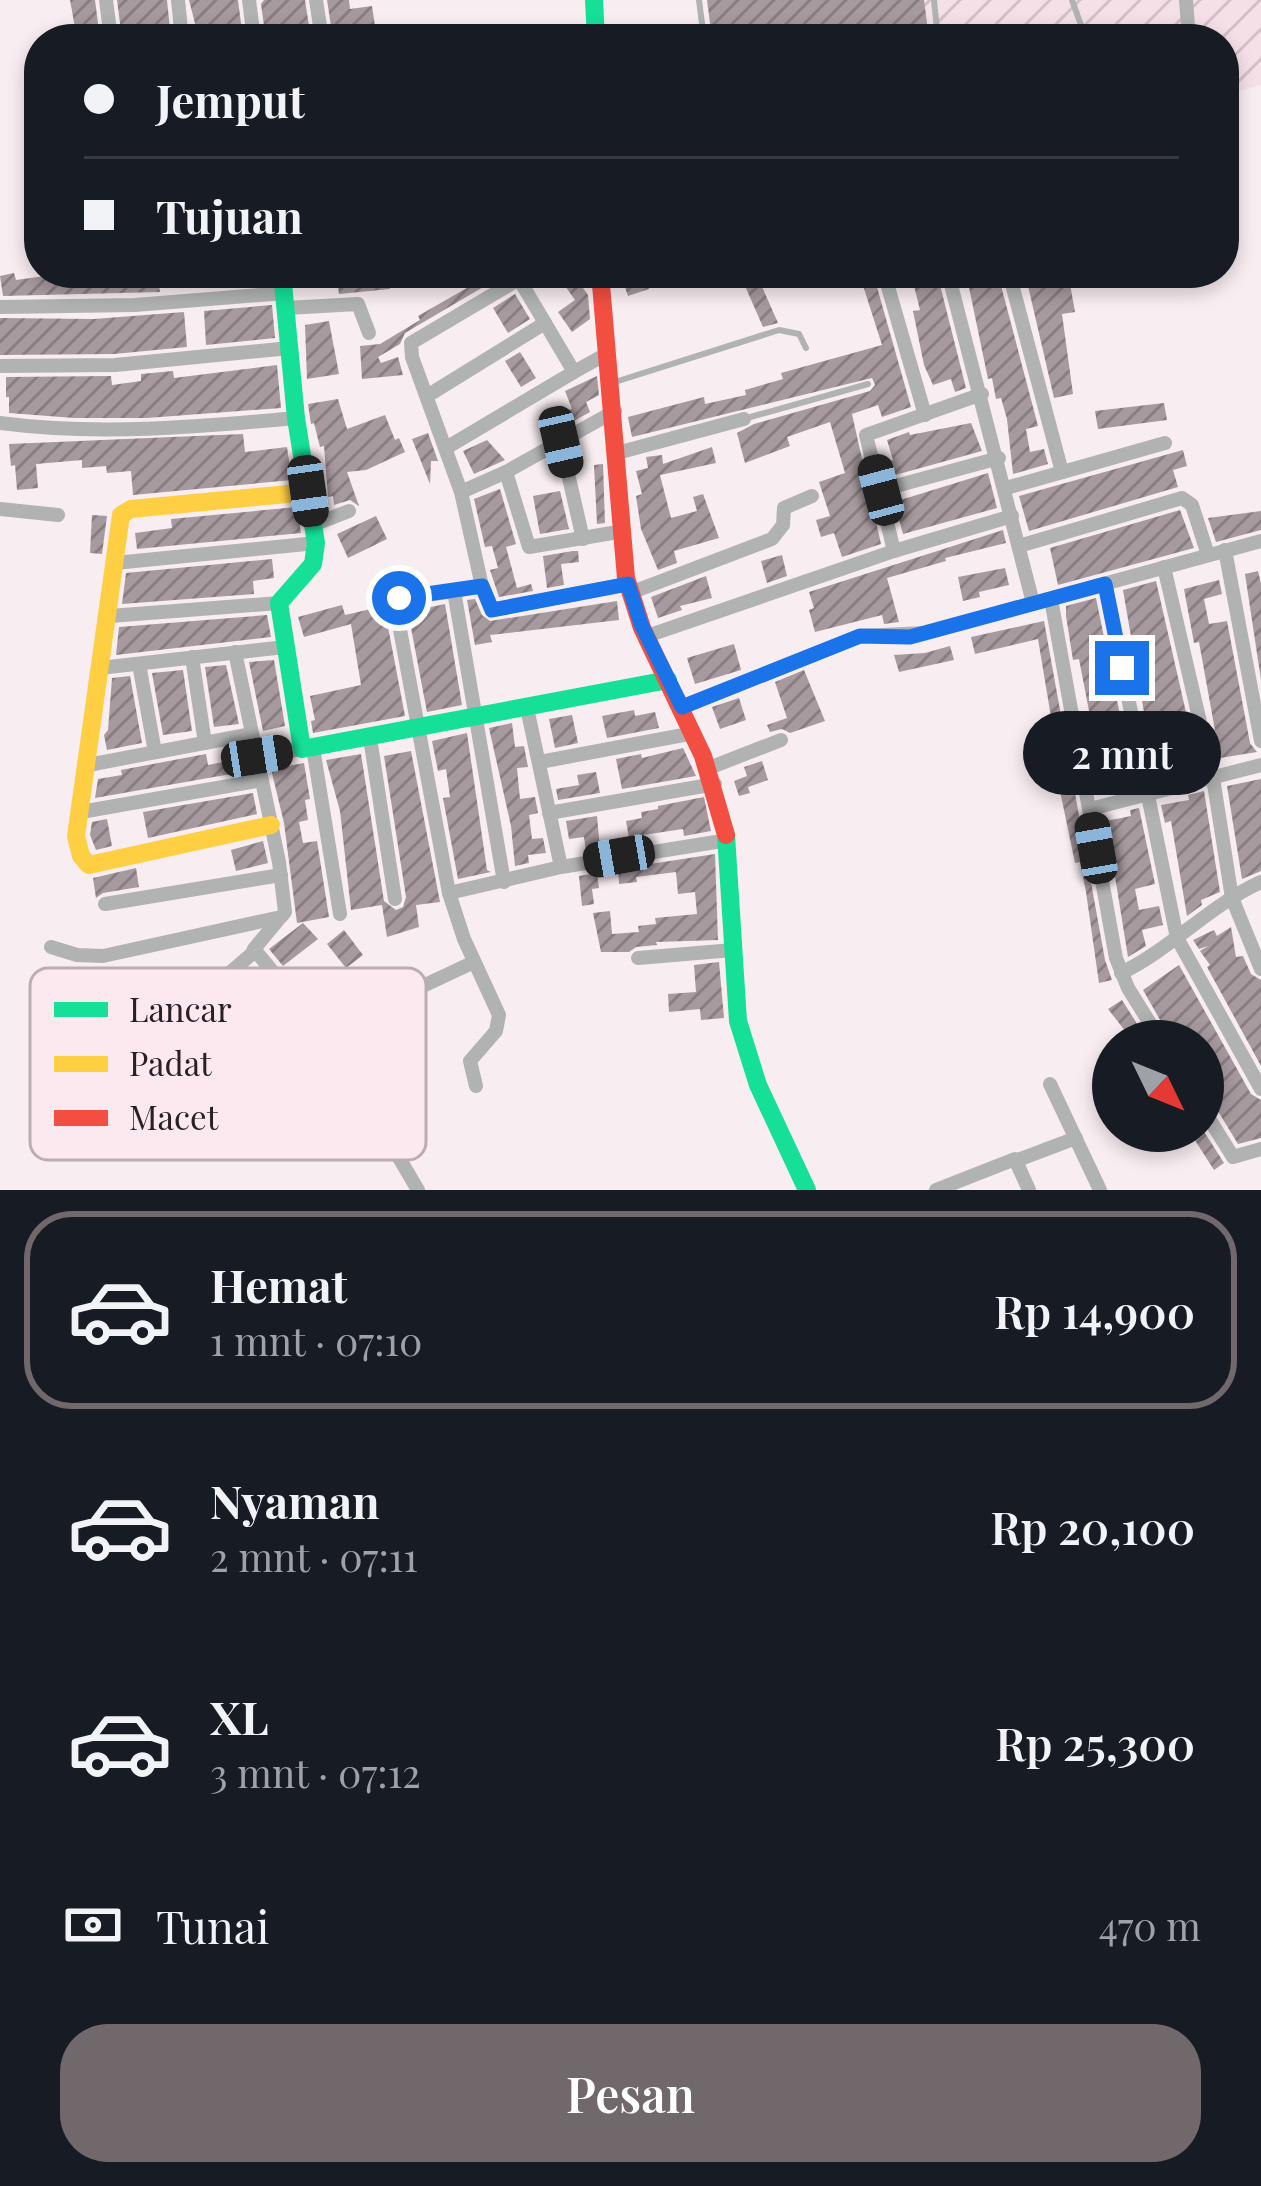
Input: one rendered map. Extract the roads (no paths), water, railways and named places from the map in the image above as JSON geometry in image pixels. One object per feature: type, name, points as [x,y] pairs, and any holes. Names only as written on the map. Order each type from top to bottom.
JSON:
[{"type":"street","points":[[504,288],[411,343],[461,492],[492,610],[629,589],[772,538],[783,525],[784,508],[812,496]]},
{"type":"street","points":[[529,288],[574,372]]},
{"type":"street","points":[[601,288],[615,411],[619,532],[629,589],[712,776],[728,840],[741,1036],[807,1190]]},
{"type":"street","points":[[888,288],[925,415]]},
{"type":"street","points":[[952,288],[1034,603]]},
{"type":"street","points":[[1013,288],[1062,472]]},
{"type":"street","points":[[110,616],[279,603],[313,564],[314,534],[296,418],[284,291]]},
{"type":"street","points":[[0,307],[135,305],[284,291],[358,304],[369,333]]},
{"type":"street","points":[[427,396],[545,323]]},
{"type":"street","points":[[0,366],[115,365],[290,348]]},
{"type":"street","points":[[446,448],[608,353]]},
{"type":"street","points":[[894,550],[866,435],[982,394]]},
{"type":"street","points":[[461,492],[615,411]]},
{"type":"street","points":[[0,424],[139,429],[296,418]]},
{"type":"street","points":[[617,453],[744,419]]},
{"type":"street","points":[[561,442],[583,539]]},
{"type":"street","points":[[1006,488],[1165,443]]},
{"type":"street","points":[[881,490],[998,458]]},
{"type":"street","points":[[506,472],[530,547],[619,532]]},
{"type":"street","points":[[271,825],[89,865],[81,856],[76,836],[110,616],[119,520],[128,509],[308,491]]},
{"type":"street","points":[[1019,546],[1182,498],[1192,505],[1208,555]]},
{"type":"street","points":[[0,509],[58,515]]},
{"type":"street","points":[[115,562],[314,534],[349,511]]},
{"type":"street","points":[[647,636],[894,550],[1012,516]]},
{"type":"street","points":[[682,707],[842,641],[877,634],[910,637],[1261,541]]},
{"type":"street","points":[[1225,550],[1261,741]]},
{"type":"street","points":[[1164,568],[1213,778],[1232,898],[1261,969]]},
{"type":"street","points":[[1105,584],[1178,938],[1261,1089]]},
{"type":"street","points":[[476,1086],[470,1061],[496,1031],[499,1015],[449,893],[395,603],[399,598],[482,586]]},
{"type":"street","points":[[454,591],[504,882]]},
{"type":"street","points":[[1051,599],[1121,973],[1149,1020]]},
{"type":"street","points":[[279,603],[340,914]]},
{"type":"street","points":[[100,668],[285,647]]},
{"type":"street","points":[[236,652],[285,910],[255,945],[269,968]]},
{"type":"street","points":[[192,657],[205,742]]},
{"type":"street","points":[[140,664],[155,752]]},
{"type":"street","points":[[257,756],[668,680]]},
{"type":"street","points":[[527,708],[561,867]]},
{"type":"street","points":[[540,763],[694,733]]},
{"type":"street","points":[[88,765],[252,734]]},
{"type":"street","points":[[370,738],[395,899]]},
{"type":"street","points":[[549,813],[712,776],[781,740]]},
{"type":"street","points":[[1090,809],[1261,765]]},
{"type":"street","points":[[81,812],[262,780]]},
{"type":"street","points":[[449,893],[561,867],[728,840]]},
{"type":"street","points":[[105,904],[281,875]]},
{"type":"street","points":[[1121,973],[1145,962],[1261,882]]},
{"type":"street","points":[[51,947],[103,956],[281,917]]},
{"type":"street","points":[[638,958],[733,950]]},
{"type":"street","points":[[235,968],[255,951]]},
{"type":"street","points":[[426,984],[474,962]]},
{"type":"street","points":[[1050,1084],[1100,1190]]},
{"type":"street","points":[[936,1190],[959,1186],[1076,1138]]},
{"type":"street","points":[[1224,1143],[1233,1157],[1261,1150]]},
{"type":"street","points":[[401,1160],[418,1190]]},
{"type":"street","points":[[1018,1160],[1030,1190]]},
{"type":"lane","points":[[612,383],[779,330],[799,334],[806,348]]},
{"type":"lane","points":[[744,419],[868,384]]}]
